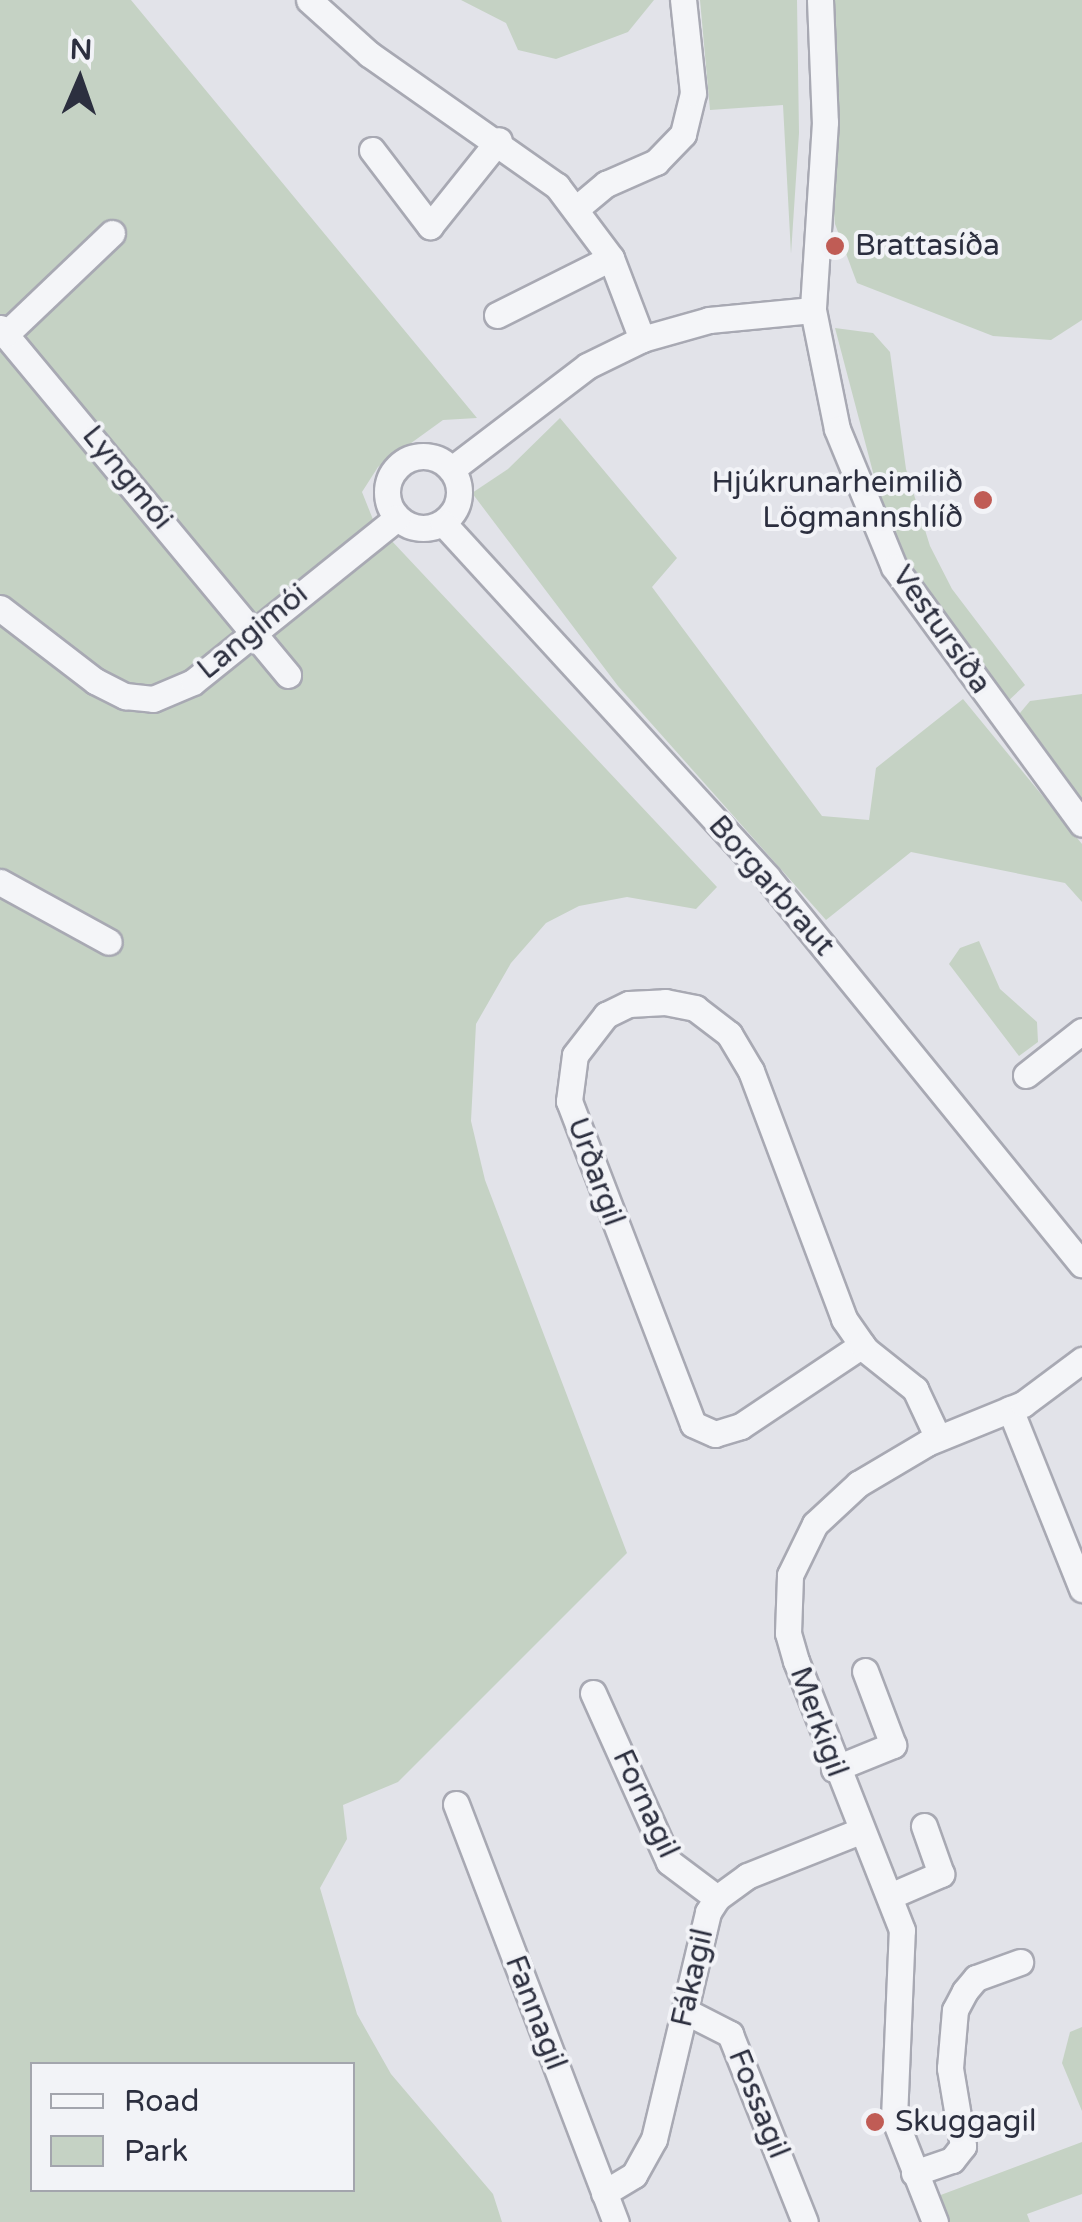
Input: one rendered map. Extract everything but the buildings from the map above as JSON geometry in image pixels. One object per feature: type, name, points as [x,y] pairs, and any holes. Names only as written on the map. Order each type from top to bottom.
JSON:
[{"type":"street","points":[[308,0],[369,54],[499,140],[577,208],[611,258],[642,339]]},
{"type":"street","points":[[577,208],[606,184],[656,162],[683,134],[693,93],[683,0]]},
{"type":"street","name":"Vestursíða","points":[[820,0],[825,150],[813,310],[837,428],[894,567],[1082,824]]},
{"type":"street","points":[[372,150],[436,234],[499,140]]},
{"type":"street","points":[[4,330],[112,234]]},
{"type":"street","points":[[497,316],[611,258]]},
{"type":"street","points":[[452,469],[587,366],[642,339],[709,320],[813,310]]},
{"type":"street","name":"Lyngmói","points":[[4,330],[288,674]]},
{"type":"street","points":[[431,456],[452,469],[458,504],[443,523],[418,528],[397,518],[387,485],[398,465],[431,456]]},
{"type":"street","name":"Langimói","points":[[0,608],[95,681],[126,696],[153,699],[192,682],[252,630],[397,518]]},
{"type":"street","name":"Borgarbraut","points":[[443,523],[767,877],[1082,1264]]},
{"type":"street","points":[[0,882],[109,942]]},
{"type":"street","name":"Urðargil","points":[[862,1345],[741,1426],[715,1434],[693,1424],[569,1101],[574,1055],[606,1015],[630,1004],[665,1002],[695,1008],[729,1034],[751,1072],[844,1319],[862,1345],[915,1388],[938,1438]]},
{"type":"street","points":[[1026,1075],[1082,1031]]},
{"type":"street","name":"Merkigil","points":[[935,2222],[914,2173],[892,2100],[905,1971],[902,1930],[834,1768],[788,1633],[790,1575],[828,1509],[938,1438],[1010,1409],[1082,1360]]},
{"type":"street","points":[[1010,1409],[1082,1590]]},
{"type":"street","points":[[834,1768],[894,1745],[864,1670]]},
{"type":"street","name":"Fornagil","points":[[593,1693],[668,1862],[717,1898]]},
{"type":"street","name":"Fannagil","points":[[456,1804],[616,2222]]},
{"type":"street","points":[[890,1896],[941,1874],[924,1826]]},
{"type":"street","name":"Fákagil","points":[[604,2194],[646,2161],[708,1912],[717,1898],[747,1876],[860,1831]]},
{"type":"street","points":[[914,2173],[952,2160],[963,2146],[950,2068],[956,2010],[965,1990],[976,1978],[1020,1962]]},
{"type":"street","name":"Fossagil","points":[[685,2011],[730,2034],[805,2222]]},
{"type":"green space","points":[[0,0],[131,0],[477,418],[443,420],[378,467],[362,492],[374,522],[717,887],[696,909],[627,897],[579,906],[546,923],[511,963],[476,1024],[471,1121],[485,1180],[627,1553],[398,1782],[343,1805],[347,1839],[320,1888],[357,2014],[391,2074],[493,2194],[502,2222],[0,2222]]},
{"type":"green space","points":[[461,0],[654,0],[628,32],[556,59],[518,50],[506,23]]},
{"type":"green space","points":[[700,0],[797,0],[799,133],[791,254],[783,105],[710,110]]},
{"type":"green space","points":[[826,0],[1082,0],[1082,320],[1051,340],[993,336],[857,283],[835,224]]},
{"type":"green space","points":[[835,328],[873,333],[890,352],[906,469],[930,546],[952,589],[1025,685],[1006,703],[938,614],[906,557],[879,495]]},
{"type":"green space","points":[[560,418],[677,558],[652,587],[822,816],[869,820],[876,768],[963,699],[1082,844],[1082,902],[1065,883],[911,852],[826,920],[618,686],[472,493],[508,469]]},
{"type":"green space","points":[[1082,694],[1082,800],[1015,719],[1030,701]]},
{"type":"green space","points":[[979,941],[1000,989],[1037,1022],[1038,1042],[1019,1056],[949,964],[960,948]]},
{"type":"green space","points":[[1082,2027],[1082,2111],[1062,2063],[1070,2032]]},
{"type":"green space","points":[[1082,2142],[1082,2194],[1027,2214],[1030,2222],[948,2222],[938,2196]]},
{"type":"place","name":"Brattasíða","points":[[835,246]]},
{"type":"place","name":"Hjúkrunarheimilið Lögmannshlíð","points":[[983,500]]},
{"type":"place","name":"Skuggagil","points":[[875,2122]]}]
